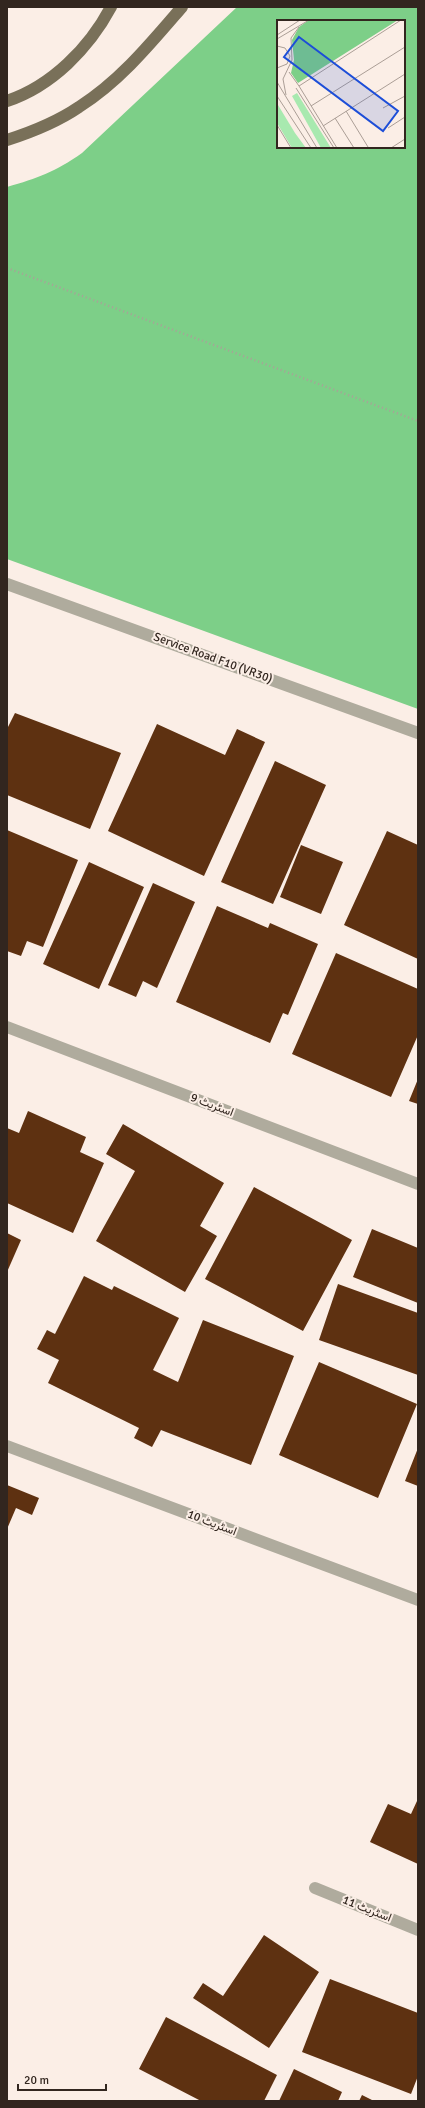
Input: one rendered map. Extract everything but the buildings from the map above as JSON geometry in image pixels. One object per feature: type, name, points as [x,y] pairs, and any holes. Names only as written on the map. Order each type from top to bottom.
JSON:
[{"type":"main road","points":[[7,101],[23,96],[69,63],[101,26],[111,7]]},
{"type":"main road","points":[[7,140],[37,130],[80,107],[132,64],[182,7]]},
{"type":"street","name":"Service Road F10 (VR30)","points":[[7,584],[418,733]]},
{"type":"street","name":"اسٹریٹ 9","points":[[7,1027],[418,1184]]},
{"type":"street","name":"اسٹریٹ 10","points":[[7,1446],[418,1600]]},
{"type":"street","name":"اسٹریٹ 11","points":[[315,1888],[418,1930]]},
{"type":"path","points":[[7,268],[418,421]]},
{"type":"green space","points":[[237,7],[418,7],[418,709],[7,559],[7,187],[46,174],[82,153]]}]
